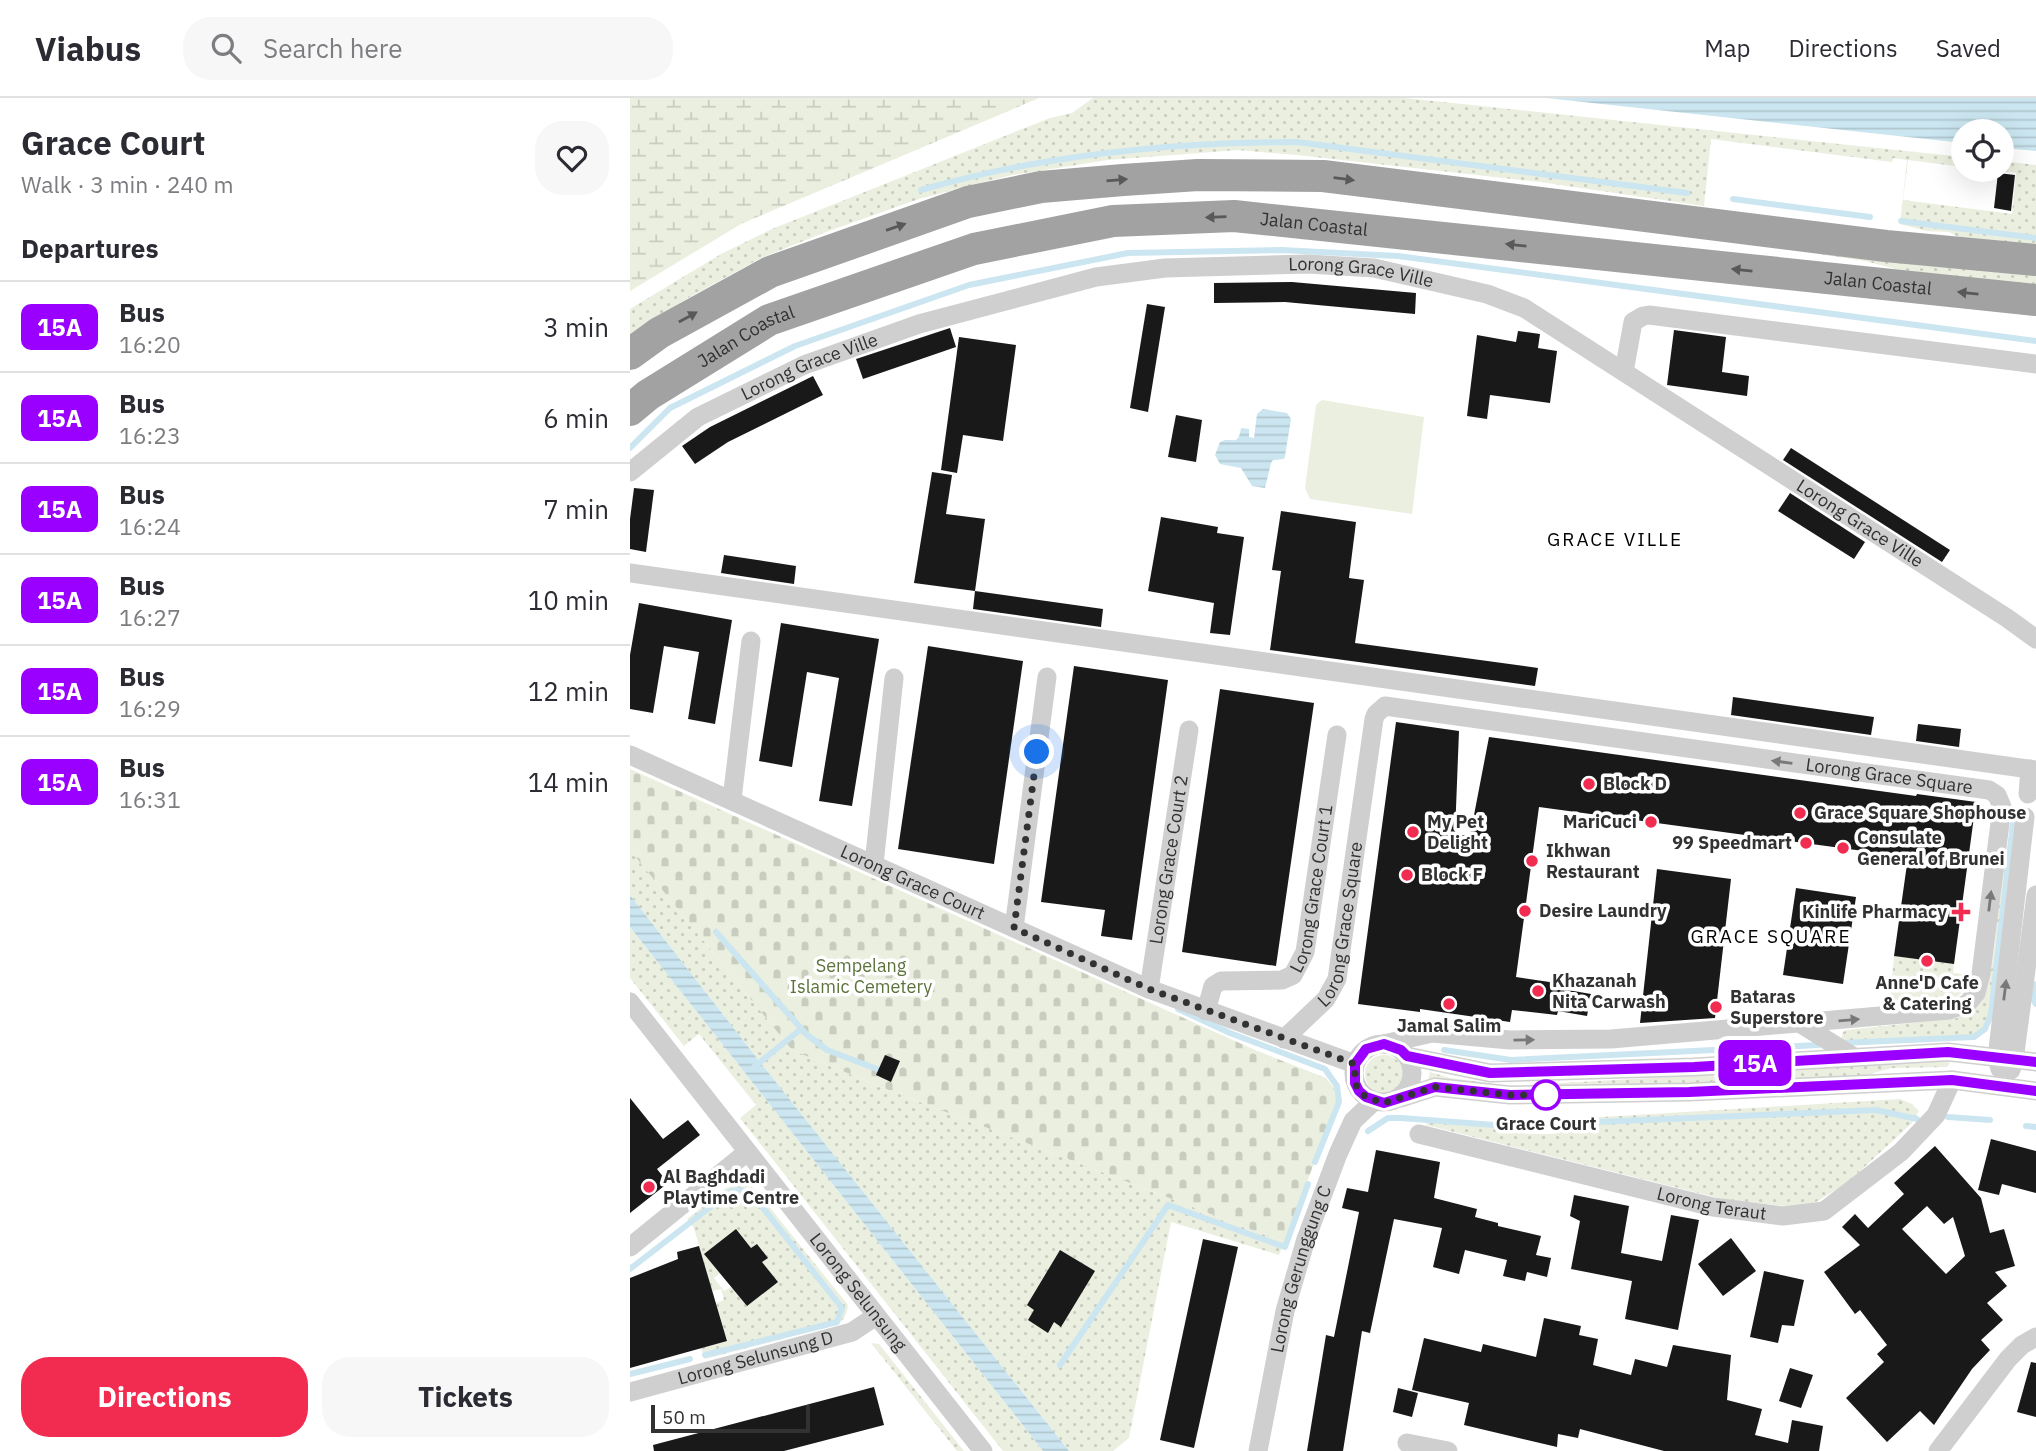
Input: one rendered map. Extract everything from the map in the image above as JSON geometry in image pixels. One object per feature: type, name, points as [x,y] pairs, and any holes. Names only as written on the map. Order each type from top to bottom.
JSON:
[{"type":"highway","points":[[630,354],[659,333],[770,272],[968,202],[1041,187],[1136,179],[1198,175],[1323,176],[1886,246],[2036,260]]},
{"type":"highway","name":"Jalan Coastal","points":[[630,410],[648,395],[769,320],[974,249],[1112,221],[1234,216],[2036,300]]},
{"type":"street","name":"Lorong Grace Ville","points":[[630,472],[698,417],[804,365],[919,324],[1096,277],[1166,268],[1308,264],[1374,268],[1487,294],[1524,307],[2036,639]]},
{"type":"street","points":[[1624,372],[1633,323],[1649,315],[2036,364]]},
{"type":"street","points":[[630,573],[2033,769],[2028,794]]},
{"type":"street","points":[[732,799],[751,641]]},
{"type":"street","points":[[1014,928],[1047,677]]},
{"type":"street","points":[[874,863],[894,678]]},
{"type":"street","name":"Lorong Grace Square","points":[[1284,1039],[1326,999],[1337,979],[1374,719],[1376,713],[1385,706],[1989,790],[1997,795],[2002,807],[1981,974],[1976,993],[1967,1004],[1949,1010],[1612,1039],[1510,1041],[1432,1033],[1384,1044]]},
{"type":"street","name":"Lorong Grace Court 2","points":[[1149,989],[1189,730]]},
{"type":"street","name":"Lorong Grace Court 1","points":[[1206,1010],[1213,986],[1221,981],[1282,980],[1293,975],[1305,952],[1337,735]]},
{"type":"street","name":"Lorong Grace Court","points":[[630,755],[1149,989],[1355,1064]]},
{"type":"street","points":[[2005,1087],[2029,847],[2025,817]]},
{"type":"street","points":[[2006,1059],[2036,895]]},
{"type":"street","name":"Lorong Selunsung","points":[[630,1002],[983,1451]]},
{"type":"street","points":[[1801,1024],[1854,1057]]},
{"type":"street","points":[[1401,1098],[1412,1083],[1412,1065],[1407,1056],[1401,1050],[1384,1044],[1366,1049],[1355,1064],[1355,1083],[1359,1091],[1374,1101],[1384,1103],[1401,1098],[1435,1087],[1524,1095],[1689,1092],[1952,1080],[2036,1091]]},
{"type":"street","points":[[1407,1056],[1490,1073],[1694,1067],[1948,1052],[2036,1062]]},
{"type":"street","name":"Lorong Teraut","points":[[1419,1134],[1713,1207],[1783,1216],[1824,1211],[1901,1152],[1936,1115],[1952,1080]]},
{"type":"street","name":"Lorong Gerunggung C","points":[[1258,1451],[1285,1311],[1306,1239],[1353,1121],[1374,1101]]},
{"type":"street","points":[[630,1247],[747,1153]]},
{"type":"street","name":"Lorong Selunsung D","points":[[630,1392],[852,1332],[876,1316]]},
{"type":"street","points":[[1938,1451],[2008,1359],[2036,1337]]},
{"type":"street","points":[[1407,1443],[1448,1451]]},
{"type":"green space","points":[[630,98],[1039,98],[741,224],[630,291]]},
{"type":"green space","points":[[1093,98],[1405,98],[1951,156],[1951,165],[1908,160],[1903,200],[2012,214],[2016,173],[2014,162],[2036,165],[2036,251],[1962,239],[1949,232],[1927,231],[1900,224],[1907,160],[1893,158],[1892,162],[1711,139],[1704,206],[1540,182],[1238,150],[1108,160],[1012,175],[919,199],[761,258],[688,298],[630,335],[630,309],[721,254],[772,229],[1050,118],[1072,113]]},
{"type":"green space","points":[[1729,241],[2036,275],[2036,293],[1931,278],[1865,261]]},
{"type":"green space","points":[[1322,400],[1424,417],[1412,514],[1310,499],[1305,488],[1316,405]]},
{"type":"green space","name":"Sempelang Islamic Cemetery","points":[[630,769],[1255,1050],[1326,1078],[1334,1088],[1337,1103],[1284,1242],[881,1087],[792,1050],[630,850]]},
{"type":"green space","points":[[630,850],[792,1050],[881,1087],[1284,1242],[1279,1255],[1171,1222],[1129,1438],[1113,1451],[1069,1451],[630,895]]},
{"type":"green space","points":[[2002,864],[2012,865],[1992,1021],[1982,1034],[1973,1038],[1848,1045],[1841,1040],[1843,1032],[1847,1030],[1957,1018],[1981,1002],[1991,974]]},
{"type":"green space","points":[[630,927],[1043,1451],[1003,1451],[740,1118],[756,1105],[699,1034],[684,1046],[630,978]]},
{"type":"green space","points":[[1894,956],[1954,964],[1953,973],[1971,975],[1968,988],[1956,997],[1890,1004]]},
{"type":"green space","points":[[1384,1055],[1398,1060],[1403,1074],[1398,1088],[1384,1093],[1370,1088],[1365,1074],[1370,1060]]},
{"type":"green space","points":[[1948,1061],[1950,1063],[1947,1067],[1892,1068],[1859,1077],[1512,1095],[1427,1086],[1430,1072],[1450,1078],[1511,1086]]},
{"type":"green space","points":[[1900,1099],[1912,1104],[1919,1111],[1911,1124],[1847,1183],[1816,1202],[1795,1207],[1727,1200],[1426,1125],[1428,1121],[1508,1128],[1528,1134],[1554,1134],[1553,1120]]},
{"type":"green space","points":[[743,1183],[755,1189],[848,1305],[841,1321],[836,1325],[705,1359],[701,1348],[727,1341],[716,1303],[724,1300],[721,1289],[712,1291],[694,1228],[687,1219],[726,1188]],"holes":[[[736,1229],[751,1248],[757,1244],[767,1257],[762,1262],[777,1282],[747,1306],[731,1287],[724,1291],[714,1278],[720,1273]]]},
{"type":"green space","points":[[871,1343],[879,1344],[964,1451],[957,1451]]},
{"type":"water","points":[[1546,98],[2036,98],[2036,151],[2014,149],[2014,119],[1951,119],[1951,142]]},
{"type":"water","points":[[1263,409],[1287,413],[1291,419],[1284,459],[1273,460],[1271,463],[1265,488],[1252,486],[1241,468],[1220,464],[1215,455],[1220,442],[1236,440],[1241,428],[1249,429],[1249,437],[1254,438],[1257,414]]},
{"type":"water","points":[[630,895],[1069,1451],[1043,1451],[630,927]]},
{"type":"building","points":[[2015,175],[2011,211],[1994,208],[1997,182],[2014,182]]},
{"type":"building","points":[[1292,282],[1416,293],[1415,314],[1285,302],[1214,303],[1214,283]]},
{"type":"building","points":[[1147,304],[1165,307],[1148,412],[1130,408]]},
{"type":"building","points":[[950,328],[956,347],[863,379],[856,359]]},
{"type":"building","points":[[1674,330],[1726,337],[1722,372],[1749,376],[1747,396],[1667,385]]},
{"type":"building","points":[[1518,331],[1540,334],[1538,348],[1557,351],[1550,403],[1490,395],[1487,419],[1467,416],[1477,335],[1516,342]]},
{"type":"building","points":[[959,337],[1016,345],[1003,441],[963,435],[957,473],[941,470]]},
{"type":"building","points":[[813,376],[823,395],[728,442],[695,464],[682,446],[710,427]]},
{"type":"building","points":[[1176,415],[1202,420],[1196,462],[1168,457]]},
{"type":"building","points":[[1791,448],[1950,550],[1942,562],[1783,460]]},
{"type":"building","points":[[932,472],[952,475],[946,514],[985,519],[975,591],[914,583]]},
{"type":"building","points":[[634,488],[654,490],[646,552],[630,549]]},
{"type":"building","points":[[1790,493],[1865,542],[1854,559],[1778,511]]},
{"type":"building","points":[[1281,511],[1356,522],[1349,578],[1364,580],[1355,643],[1538,668],[1535,686],[1270,650],[1281,571],[1272,570]]},
{"type":"building","points":[[1161,517],[1218,527],[1217,533],[1244,537],[1230,635],[1210,633],[1214,603],[1148,591]]},
{"type":"building","points":[[724,555],[796,566],[794,584],[721,573]]},
{"type":"building","points":[[975,591],[1103,609],[1101,627],[973,609]]},
{"type":"building","points":[[639,603],[732,620],[715,724],[688,719],[699,652],[664,646],[653,713],[630,709],[630,655]]},
{"type":"building","points":[[781,623],[879,639],[852,806],[819,801],[839,678],[807,672],[792,767],[759,761]]},
{"type":"building","points":[[928,646],[1023,661],[994,864],[898,849]]},
{"type":"building","points":[[1074,666],[1168,680],[1132,940],[1101,936],[1105,910],[1041,902]]},
{"type":"building","points":[[1220,689],[1314,703],[1276,966],[1182,952]]},
{"type":"building","points":[[1733,697],[1874,717],[1871,735],[1731,715]]},
{"type":"building","points":[[1396,722],[1459,731],[1455,834],[1470,836],[1489,737],[1976,802],[1954,964],[1894,956],[1908,857],[1539,807],[1516,977],[1563,984],[1562,989],[1591,994],[1587,1016],[1558,1011],[1557,1015],[1512,1010],[1510,1022],[1420,1009],[1420,1012],[1358,1004]]},
{"type":"building","points":[[1918,724],[1961,729],[1959,747],[1916,741]]},
{"type":"building","points":[[1657,869],[1731,879],[1715,1018],[1640,1023]]},
{"type":"building","points":[[1796,888],[1856,897],[1843,984],[1783,975]]},
{"type":"building","points":[[885,1055],[900,1061],[891,1082],[876,1075]]},
{"type":"building","name":"Al Baghdadi Playtime Centre","points":[[630,1098],[663,1139],[688,1120],[700,1135],[657,1169],[668,1183],[630,1213]]},
{"type":"building","points":[[1991,1139],[2036,1151],[2036,1193],[2002,1184],[1999,1195],[1978,1190]]},
{"type":"building","points":[[1935,1146],[1981,1198],[1990,1233],[2004,1229],[2015,1266],[1995,1272],[2007,1286],[1987,1303],[2003,1320],[1981,1340],[1990,1350],[1972,1369],[1934,1425],[1920,1411],[1887,1442],[1846,1398],[1884,1362],[1877,1354],[1887,1345],[1860,1310],[1855,1314],[1824,1272],[1860,1245],[1842,1227],[1855,1214],[1868,1228],[1904,1194],[1894,1183]],"holes":[[[1927,1206],[1944,1224],[1953,1217],[1965,1256],[1946,1274],[1902,1229]]]},
{"type":"building","points":[[1376,1150],[1440,1162],[1434,1198],[1477,1209],[1475,1217],[1498,1223],[1498,1226],[1541,1236],[1536,1255],[1551,1258],[1547,1277],[1527,1272],[1525,1281],[1503,1276],[1507,1260],[1465,1250],[1459,1274],[1433,1267],[1442,1228],[1394,1219],[1370,1333],[1362,1331],[1343,1451],[1307,1451],[1326,1335],[1334,1337],[1359,1212],[1342,1208],[1347,1188],[1368,1192]]},
{"type":"building","points":[[1574,1195],[1629,1206],[1621,1253],[1662,1261],[1671,1215],[1699,1220],[1678,1330],[1625,1319],[1632,1281],[1571,1269],[1580,1221],[1570,1216]]},
{"type":"building","points":[[736,1229],[751,1248],[757,1244],[768,1258],[762,1262],[778,1282],[747,1306],[704,1254]]},
{"type":"building","points":[[1731,1238],[1756,1271],[1723,1296],[1698,1264]]},
{"type":"building","points":[[1203,1239],[1238,1247],[1194,1448],[1160,1440]]},
{"type":"building","points":[[699,1246],[727,1341],[630,1368],[630,1278],[678,1259],[677,1252]]},
{"type":"building","points":[[1060,1250],[1095,1271],[1061,1327],[1054,1322],[1048,1333],[1028,1320],[1034,1310],[1027,1305]]},
{"type":"building","points":[[1764,1271],[1804,1280],[1794,1326],[1782,1325],[1778,1343],[1750,1337]]},
{"type":"building","points":[[1544,1318],[1581,1326],[1579,1335],[1598,1339],[1593,1365],[1631,1375],[1635,1359],[1667,1367],[1673,1345],[1731,1355],[1727,1400],[1762,1409],[1755,1435],[1788,1443],[1792,1420],[1823,1426],[1819,1451],[1664,1451],[1580,1429],[1578,1438],[1558,1434],[1557,1447],[1464,1425],[1469,1403],[1412,1390],[1424,1338],[1481,1352],[1483,1344],[1536,1357]]},
{"type":"building","points":[[2031,1362],[2036,1363],[2036,1417],[2017,1412]]},
{"type":"building","points":[[1790,1368],[1813,1375],[1801,1408],[1779,1401]]},
{"type":"building","points":[[874,1387],[884,1425],[784,1451],[654,1451],[653,1445]]},
{"type":"building","points":[[1398,1388],[1418,1393],[1412,1417],[1393,1412]]},
{"type":"waterway","points":[[921,190],[1060,159],[1155,148],[1297,142],[1687,193]]},
{"type":"waterway","points":[[1733,199],[1870,217]]},
{"type":"waterway","points":[[1901,221],[2036,238]]},
{"type":"waterway","points":[[630,448],[670,408],[795,346],[969,285],[1128,253],[1282,250],[1398,256],[2036,341]]},
{"type":"waterway","points":[[1843,1043],[1974,1037],[1985,1029],[1991,1014],[2014,814]]},
{"type":"waterway","points":[[716,932],[806,1034],[827,1050],[877,1069]]},
{"type":"waterway","points":[[2036,984],[2036,1004]]},
{"type":"waterway","points":[[1178,1009],[1230,1033],[1325,1069],[1337,1086],[1339,1102],[1315,1162]]},
{"type":"waterway","points":[[754,1067],[801,1029]]},
{"type":"waterway","points":[[1444,1050],[1511,1060],[1818,1045]]},
{"type":"waterway","points":[[1551,1124],[1876,1110],[1917,1119]]},
{"type":"waterway","points":[[1948,1117],[1990,1120]]},
{"type":"waterway","points":[[1368,1131],[1388,1118],[1508,1126],[1531,1125]]},
{"type":"waterway","points":[[2026,1126],[2036,1127]]},
{"type":"waterway","points":[[1060,1365],[1168,1205],[1285,1247],[1308,1184]]},
{"type":"waterway","points":[[630,1269],[731,1191],[741,1190],[752,1194],[842,1308],[837,1322],[705,1355]]},
{"type":"waterway","points":[[630,1374],[690,1359]]},
{"type":"bus line","name":"15A","points":[[2036,1062],[1948,1052],[1694,1067],[1490,1073],[1407,1056],[1393,1045],[1384,1044],[1366,1049],[1355,1064],[1354,1073],[1359,1091],[1374,1101],[1384,1103],[1435,1087],[1510,1095],[1689,1092],[1952,1080],[2036,1091]]},
{"type":"place","name":"Block D","points":[[1589,784]]},
{"type":"place","name":"Grace Square Shophouse","points":[[1800,813]]},
{"type":"place","name":"MariCuci","points":[[1651,822]]},
{"type":"place","name":"My Pet Delight","points":[[1413,832]]},
{"type":"place","name":"99 Speedmart","points":[[1806,843]]},
{"type":"place","name":"Consulate General of Brunei","points":[[1843,848]]},
{"type":"place","name":"Ikhwan Restaurant","points":[[1532,861]]},
{"type":"place","name":"Block F","points":[[1407,875]]},
{"type":"place","name":"Desire Laundry","points":[[1525,911]]},
{"type":"place","name":"Kinlife Pharmacy","points":[[1961,912]]},
{"type":"place","name":"Anne'D Cafe & Catering","points":[[1927,961]]},
{"type":"place","name":"Khazanah Nita Carwash","points":[[1538,991]]},
{"type":"place","name":"Jamal Salim","points":[[1449,1004]]},
{"type":"place","name":"Bataras Superstore","points":[[1716,1007]]},
{"type":"place","name":"Grace Court","points":[[1546,1095]]},
{"type":"place","name":"Al Baghdadi Playtime Centre","points":[[649,1187]]},
{"type":"district","name":"GRACE VILLE","points":[[1615,539]]},
{"type":"district","name":"GRACE SQUARE","points":[[1771,936]]},
{"type":"route","points":[[1037,752],[1014,928],[1149,989],[1355,1064],[1355,1083],[1359,1091],[1374,1101],[1393,1102],[1435,1087],[1510,1095],[1546,1095]]}]
